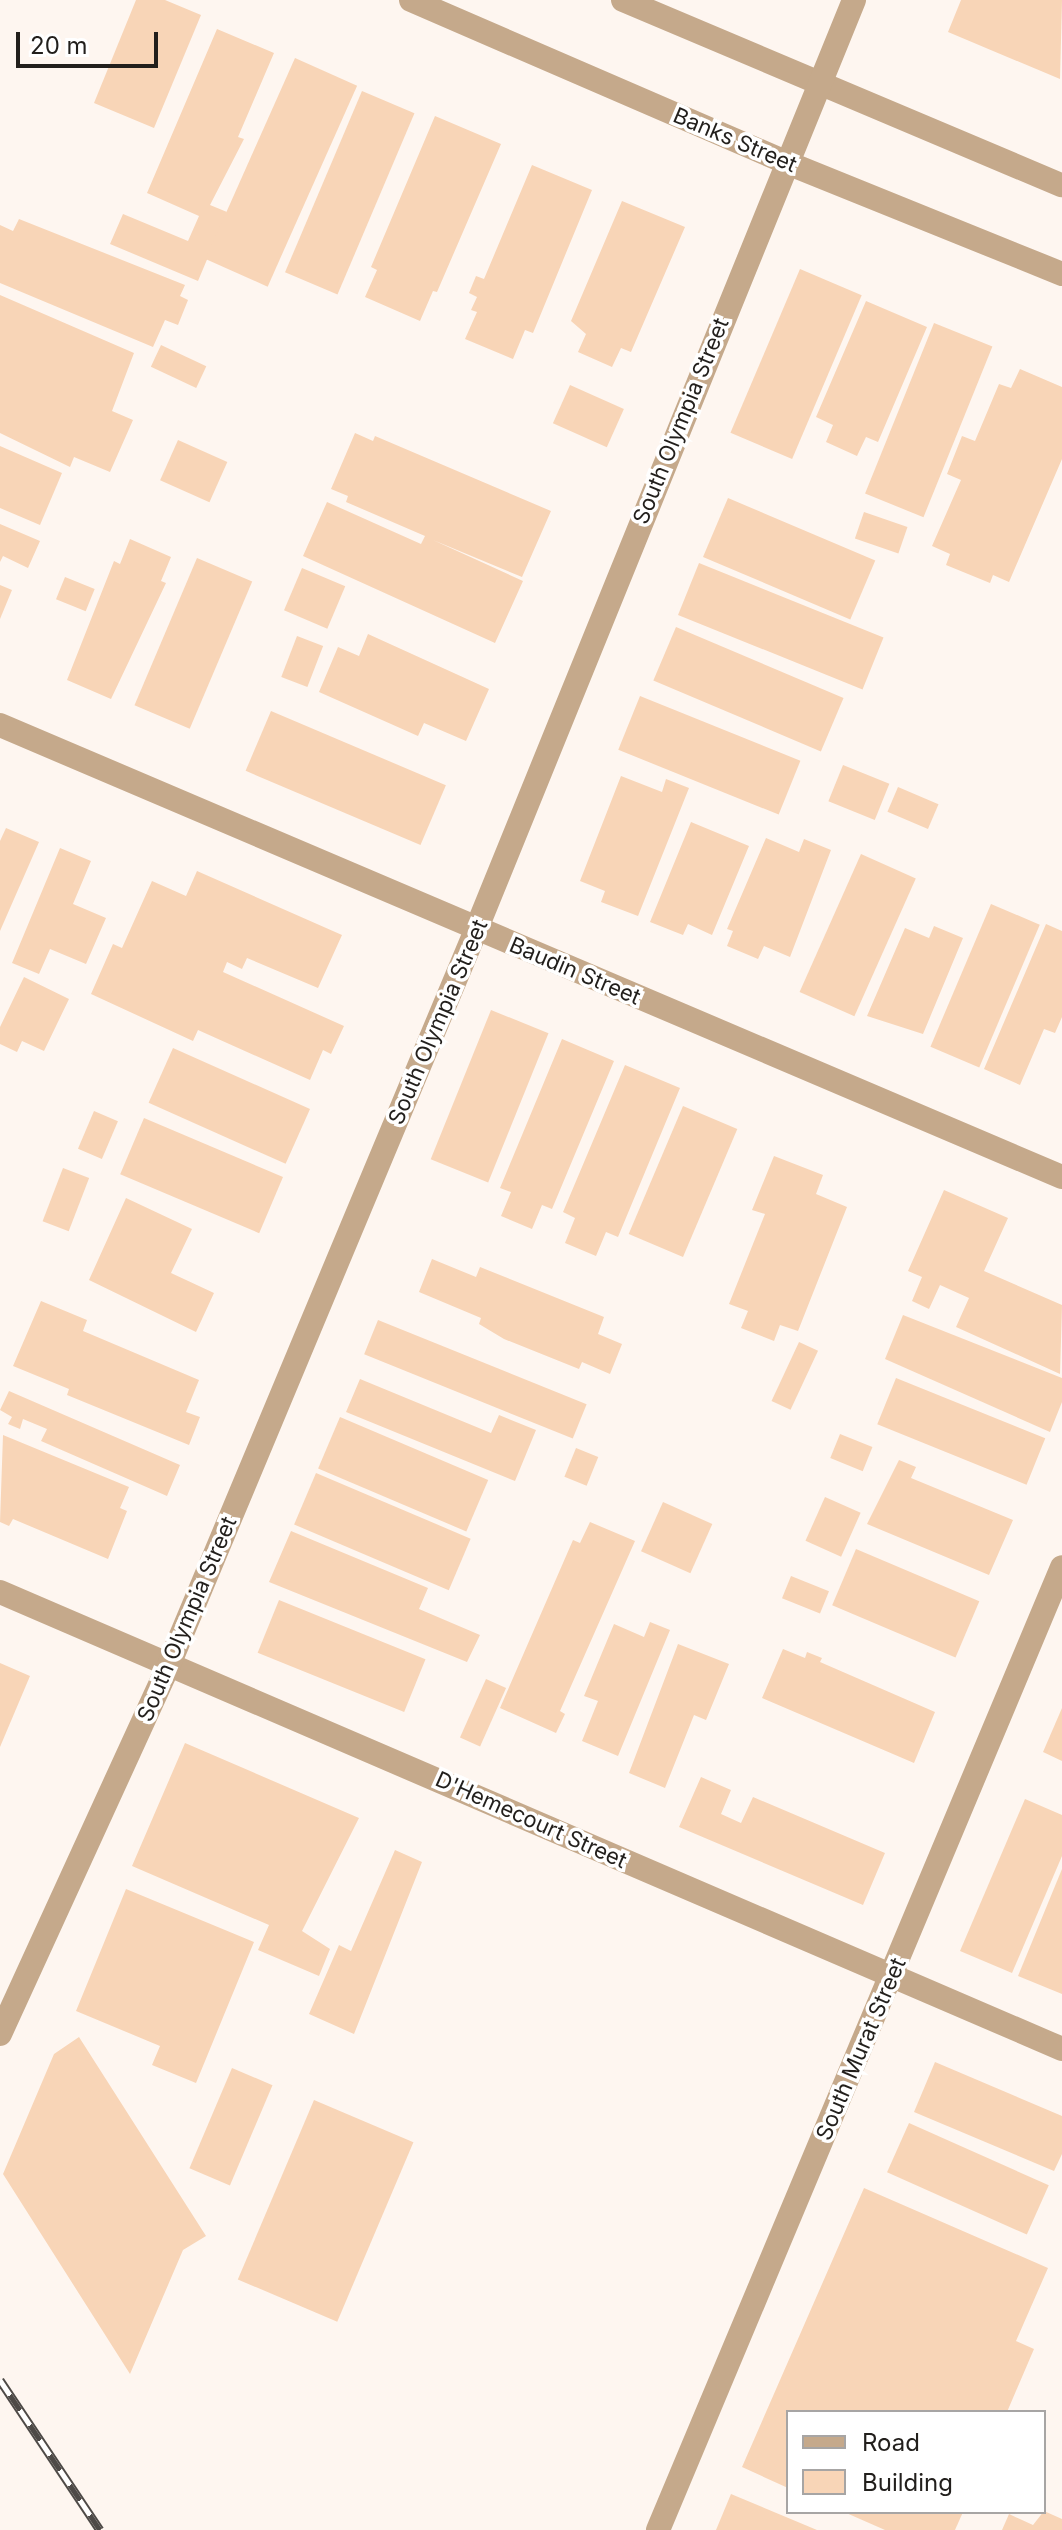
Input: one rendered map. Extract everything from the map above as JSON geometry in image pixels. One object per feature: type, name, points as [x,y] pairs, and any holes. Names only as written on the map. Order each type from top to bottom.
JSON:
[{"type":"street","name":"Banks Street","points":[[411,0],[785,162],[1062,274]]},
{"type":"street","points":[[623,0],[1062,185]]},
{"type":"street","name":"South Olympia Street","points":[[0,2034],[170,1662],[476,930],[785,162],[854,0]]},
{"type":"street","name":"Baudin Street","points":[[0,725],[1062,1177]]},
{"type":"street","name":"South Murat Street","points":[[658,2530],[1062,1567]]},
{"type":"street","name":"D'Hemecourt Street","points":[[0,1592],[170,1662],[890,1978],[1062,2049]]},
{"type":"building","points":[[136,0],[165,0],[201,15],[154,128],[94,103]]},
{"type":"building","points":[[961,0],[1062,0],[1060,79],[948,32]]},
{"type":"building","points":[[217,29],[274,53],[238,137],[244,139],[210,205],[227,212],[198,281],[110,244],[123,214],[188,241],[199,216],[147,193]]},
{"type":"building","points":[[295,58],[357,86],[268,287],[206,259]]},
{"type":"building","points":[[362,91],[414,113],[337,295],[285,272]]},
{"type":"building","points":[[435,116],[501,144],[437,292],[433,291],[420,321],[365,297],[377,270],[371,267]]},
{"type":"building","points":[[532,165],[592,190],[533,333],[525,330],[513,359],[465,339],[477,312],[471,310],[477,297],[469,293],[476,276],[484,279]]},
{"type":"building","points":[[622,201],[685,227],[631,352],[621,348],[612,367],[578,352],[586,334],[571,321]]},
{"type":"building","points":[[19,219],[185,285],[180,296],[188,300],[178,325],[165,320],[153,347],[0,283],[0,225],[13,231]]},
{"type":"building","points":[[800,269],[862,295],[792,459],[730,433]]},
{"type":"building","points":[[0,295],[134,353],[112,411],[133,420],[110,472],[74,457],[70,467],[0,433]]},
{"type":"building","points":[[866,301],[927,327],[878,442],[866,437],[857,456],[826,442],[833,425],[816,417]]},
{"type":"building","points":[[934,323],[992,347],[923,517],[865,494]]},
{"type":"building","points":[[161,345],[206,366],[196,388],[151,367]]},
{"type":"building","points":[[1020,369],[1062,387],[1062,459],[1009,582],[993,575],[990,583],[946,565],[950,554],[932,546],[961,480],[947,474],[962,436],[975,441],[999,384],[1011,388]]},
{"type":"building","points":[[570,385],[624,409],[607,447],[553,423]]},
{"type":"building","points":[[355,433],[373,441],[375,436],[551,511],[522,577],[433,540],[523,581],[495,643],[303,556],[327,502],[421,544],[425,536],[346,502],[348,496],[331,489]]},
{"type":"building","points":[[178,440],[227,462],[209,502],[160,480]]},
{"type":"building","points":[[0,446],[62,473],[40,525],[0,508]]},
{"type":"building","points":[[728,498],[875,561],[850,619],[703,557]]},
{"type":"building","points":[[864,512],[907,527],[898,553],[855,538]]},
{"type":"building","points":[[0,524],[40,541],[28,568],[3,556],[0,562]]},
{"type":"building","points":[[130,539],[171,557],[161,581],[166,583],[111,699],[67,680],[114,561],[120,564]]},
{"type":"building","points":[[197,558],[252,581],[190,729],[134,705]]},
{"type":"building","points":[[699,563],[884,638],[863,689],[678,615]]},
{"type":"building","points":[[302,568],[345,586],[327,629],[284,610]]},
{"type":"building","points":[[65,577],[95,589],[86,611],[56,599]]},
{"type":"building","points":[[0,585],[12,590],[0,619]]},
{"type":"building","points":[[676,627],[844,698],[821,752],[653,680]]},
{"type":"building","points":[[368,634],[489,689],[466,741],[424,723],[418,736],[319,692],[338,647],[359,656]]},
{"type":"building","points":[[297,636],[323,646],[307,687],[281,677]]},
{"type":"building","points":[[640,696],[800,761],[779,815],[618,750]]},
{"type":"building","points":[[271,711],[446,785],[420,845],[246,771]]},
{"type":"building","points":[[843,765],[889,784],[875,820],[828,801]]},
{"type":"building","points":[[621,776],[662,792],[666,779],[689,788],[638,916],[601,902],[605,891],[580,881]]},
{"type":"building","points":[[898,787],[939,804],[928,829],[887,812]]},
{"type":"building","points":[[691,822],[749,846],[712,935],[688,924],[683,935],[650,922]]},
{"type":"building","points":[[6,828],[39,842],[0,931],[0,841]]},
{"type":"building","points":[[766,838],[799,852],[804,839],[831,850],[790,957],[764,946],[758,959],[727,946],[733,931],[727,929]]},
{"type":"building","points":[[60,848],[91,861],[73,904],[106,918],[86,964],[50,949],[39,974],[12,963]]},
{"type":"building","points":[[861,854],[916,878],[854,1016],[800,992]]},
{"type":"building","points":[[197,871],[342,935],[318,988],[247,958],[242,969],[227,962],[223,972],[344,1026],[331,1054],[323,1050],[310,1080],[198,1030],[193,1041],[91,994],[113,944],[122,948],[152,881],[186,896]]},
{"type":"building","points":[[991,904],[1040,925],[979,1067],[930,1047]]},
{"type":"building","points":[[1046,924],[1062,931],[1062,1017],[1055,1033],[1044,1029],[1020,1085],[984,1069]]},
{"type":"building","points":[[934,926],[963,938],[923,1034],[867,1016],[905,928],[929,938]]},
{"type":"building","points":[[24,977],[69,999],[44,1051],[22,1041],[17,1052],[0,1044],[0,1027]]},
{"type":"building","points":[[491,1010],[548,1033],[488,1183],[431,1159]]},
{"type":"building","points":[[562,1039],[614,1061],[552,1209],[542,1205],[532,1229],[501,1216],[511,1192],[500,1188]]},
{"type":"building","points":[[173,1048],[310,1109],[286,1164],[149,1103]]},
{"type":"building","points":[[625,1065],[680,1088],[618,1237],[606,1232],[596,1256],[565,1243],[575,1218],[563,1212]]},
{"type":"building","points":[[683,1106],[737,1129],[683,1257],[629,1234]]},
{"type":"building","points":[[94,1111],[118,1121],[102,1159],[78,1149]]},
{"type":"building","points":[[144,1118],[283,1177],[259,1233],[120,1174]]},
{"type":"building","points":[[774,1156],[823,1175],[816,1194],[847,1207],[798,1331],[780,1325],[774,1341],[741,1328],[748,1311],[729,1304],[765,1214],[752,1210]]},
{"type":"building","points":[[63,1168],[89,1178],[69,1231],[43,1221]]},
{"type":"building","points":[[944,1190],[1008,1218],[984,1271],[1062,1305],[1060,1374],[956,1327],[969,1298],[940,1285],[929,1309],[912,1301],[922,1277],[908,1271]]},
{"type":"building","points":[[126,1198],[192,1229],[171,1273],[214,1293],[196,1332],[89,1280]]},
{"type":"building","points":[[432,1259],[476,1277],[480,1267],[604,1317],[598,1334],[622,1344],[610,1374],[582,1362],[579,1369],[504,1339],[479,1324],[481,1318],[419,1292]]},
{"type":"building","points":[[41,1301],[87,1320],[83,1331],[199,1380],[186,1412],[200,1417],[189,1445],[67,1395],[69,1389],[13,1366]]},
{"type":"building","points":[[903,1315],[1062,1378],[1062,1402],[1050,1432],[885,1359]]},
{"type":"building","points":[[378,1320],[587,1404],[573,1439],[364,1354]]},
{"type":"building","points":[[799,1342],[818,1351],[791,1410],[772,1401]]},
{"type":"building","points":[[896,1378],[1045,1438],[1027,1485],[877,1424]]},
{"type":"building","points":[[360,1379],[491,1433],[499,1415],[536,1430],[515,1481],[346,1412]]},
{"type":"building","points":[[9,1391],[180,1465],[167,1496],[41,1441],[47,1429],[23,1419],[20,1429],[8,1424],[12,1417],[0,1410]]},
{"type":"building","points":[[340,1417],[488,1480],[466,1531],[318,1469]]},
{"type":"building","points":[[840,1434],[872,1447],[863,1471],[830,1458]]},
{"type":"building","points":[[3,1435],[129,1487],[120,1508],[127,1511],[108,1559],[13,1519],[9,1526],[0,1522]]},
{"type":"building","points":[[576,1448],[598,1457],[587,1486],[564,1477]]},
{"type":"building","points":[[899,1460],[916,1467],[911,1478],[1013,1520],[989,1575],[867,1524]]},
{"type":"building","points":[[316,1473],[471,1539],[449,1590],[294,1525]]},
{"type":"building","points":[[825,1497],[861,1513],[841,1557],[805,1541]]},
{"type":"building","points":[[663,1502],[712,1524],[690,1573],[641,1551]]},
{"type":"building","points":[[590,1522],[635,1541],[560,1711],[565,1714],[556,1733],[500,1708],[573,1540],[580,1543]]},
{"type":"building","points":[[291,1531],[428,1588],[419,1609],[480,1635],[467,1662],[269,1582]]},
{"type":"building","points":[[856,1549],[979,1601],[956,1658],[832,1605]]},
{"type":"building","points":[[791,1576],[829,1591],[820,1614],[782,1598]]},
{"type":"building","points":[[279,1600],[425,1659],[404,1712],[258,1653]]},
{"type":"building","points":[[650,1622],[670,1630],[618,1756],[582,1741],[598,1701],[584,1696],[614,1624],[644,1637]]},
{"type":"building","points":[[678,1644],[729,1664],[706,1720],[694,1715],[665,1788],[629,1773]]},
{"type":"building","points":[[783,1649],[805,1658],[807,1652],[822,1658],[820,1662],[935,1712],[914,1763],[762,1698]]},
{"type":"building","points":[[0,1663],[30,1676],[0,1747]]},
{"type":"building","points":[[486,1679],[506,1688],[480,1746],[460,1737]]},
{"type":"building","points":[[1062,1708],[1062,1761],[1043,1752]]},
{"type":"building","points":[[185,1743],[359,1818],[302,1931],[330,1949],[319,1976],[258,1950],[269,1925],[132,1866]]},
{"type":"building","points":[[701,1777],[731,1790],[721,1814],[741,1823],[753,1797],[885,1853],[863,1905],[679,1827]]},
{"type":"building","points":[[1025,1799],[1062,1815],[1062,1856],[1012,1973],[960,1951]]},
{"type":"building","points":[[395,1850],[422,1862],[354,2034],[309,2014],[339,1945],[351,1951]]},
{"type":"building","points":[[1062,1869],[1062,1994],[1018,1976]]},
{"type":"building","points":[[126,1889],[254,1942],[196,2083],[152,2065],[160,2046],[76,2011]]},
{"type":"building","points":[[79,2037],[206,2236],[183,2250],[130,2374],[3,2174],[54,2054]]},
{"type":"building","points":[[935,2062],[1062,2116],[1062,2154],[1054,2171],[914,2112]]},
{"type":"building","points":[[232,2068],[273,2085],[230,2186],[189,2168]]},
{"type":"building","points":[[314,2100],[413,2142],[337,2322],[238,2279]]},
{"type":"building","points":[[909,2123],[1049,2185],[1027,2235],[887,2172]]},
{"type":"building","points":[[864,2188],[1048,2268],[1016,2341],[1034,2349],[1008,2410],[786,2410],[786,2487],[742,2467]]},
{"type":"building","points":[[731,2494],[817,2530],[716,2530]]},
{"type":"building","points":[[1046,2512],[1062,2519],[1062,2530],[1002,2530],[1009,2514],[1033,2525]]},
{"type":"building","points":[[849,2514],[962,2514],[955,2530],[885,2530]]},
{"type":"railway","points":[[0,2380],[100,2530]]}]
